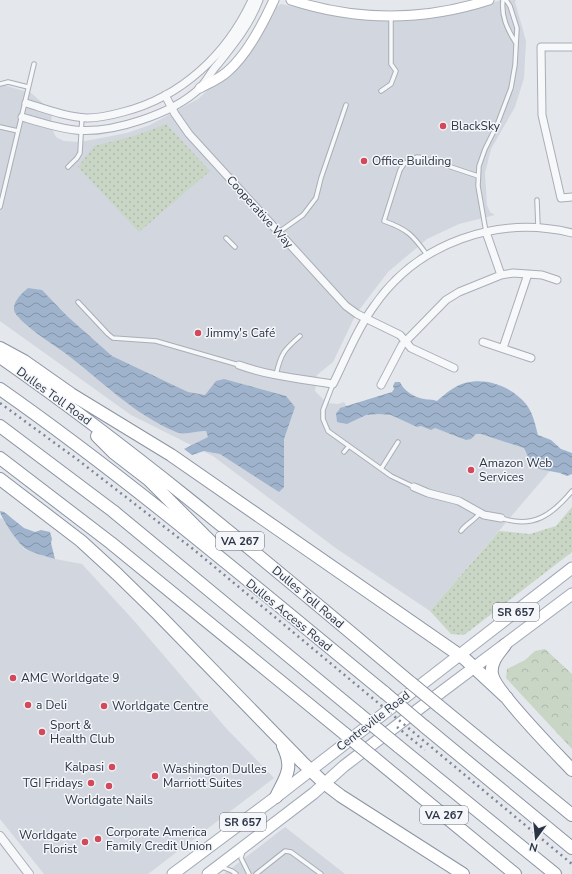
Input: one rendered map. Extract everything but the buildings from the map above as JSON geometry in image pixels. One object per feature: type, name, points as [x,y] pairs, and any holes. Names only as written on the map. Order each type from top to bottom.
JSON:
[{"type":"highway","points":[[0,348],[24,361],[72,394],[171,455],[459,655],[475,667],[507,698],[572,770]]},
{"type":"highway","name":"Dulles Toll Road","points":[[0,357],[65,403],[178,491],[572,815]]},
{"type":"highway","name":"Dulles Access Road","points":[[0,389],[132,487],[385,693],[572,848]]},
{"type":"highway","points":[[65,403],[114,453],[149,480],[208,540],[241,567],[278,606]]},
{"type":"highway","points":[[0,426],[79,485],[152,543],[554,874]]},
{"type":"highway","name":"VA 267","points":[[0,458],[111,543],[515,874]]},
{"type":"highway","points":[[0,479],[72,534],[109,566],[324,783],[347,800],[463,874]]},
{"type":"highway","points":[[505,645],[493,661],[491,672],[493,680],[507,698]]},
{"type":"highway","points":[[276,797],[289,765],[288,756],[279,738]]},
{"type":"main road","points":[[200,88],[226,73],[235,63],[257,33],[274,0]]},
{"type":"main road","points":[[291,0],[315,7],[341,12],[391,16],[437,13],[462,8],[489,0]]},
{"type":"main road","name":"Centreville Road","points":[[173,874],[276,797],[572,568]]},
{"type":"main road","name":"Centreville Road","points":[[208,874],[344,766],[572,594]]},
{"type":"street","points":[[26,103],[63,114],[82,117],[103,116],[130,110],[165,96],[193,78],[212,60],[237,29],[252,0]]},
{"type":"street","points":[[22,117],[61,128],[82,131],[99,130],[138,121],[171,107],[200,88],[238,39],[259,0]]},
{"type":"street","points":[[572,47],[541,47],[541,72],[542,115],[561,198],[572,197]]},
{"type":"street","name":"Cooperative Way","points":[[165,96],[189,134],[346,306],[400,335],[411,348],[454,368]]},
{"type":"street","points":[[239,365],[253,370],[334,384],[366,318],[379,298],[391,284],[427,255],[456,240],[486,232],[516,227],[538,227],[572,233]]},
{"type":"street","points":[[486,232],[501,275]]},
{"type":"street","points":[[381,385],[405,342],[446,300],[471,286],[501,275],[513,273],[542,275],[557,280]]},
{"type":"street","points":[[503,348],[528,274]]},
{"type":"street","points":[[483,342],[531,358]]},
{"type":"street","points":[[414,487],[428,493],[459,500],[480,513],[501,518]]},
{"type":"street","points":[[0,836],[29,874]]},
{"type":"lane","points":[[502,0],[502,10],[509,31],[516,43]]},
{"type":"lane","points":[[486,232],[478,193],[478,176],[483,154],[497,125],[511,88],[514,72],[516,25],[510,6],[506,0]]},
{"type":"lane","points":[[381,91],[391,84],[396,71],[391,64],[391,16]]},
{"type":"lane","points":[[0,207],[26,103],[28,87],[34,64]]},
{"type":"lane","points":[[0,84],[8,82],[28,87]]},
{"type":"lane","points":[[279,232],[303,215],[316,198],[346,105]]},
{"type":"lane","points":[[68,167],[80,153],[82,117]]},
{"type":"lane","points":[[0,127],[18,131]]},
{"type":"lane","points":[[427,255],[410,234],[397,226],[384,221],[402,167],[414,158],[424,158],[478,176]]},
{"type":"lane","points":[[537,200],[538,227]]},
{"type":"lane","points":[[226,238],[234,247]]},
{"type":"lane","points":[[78,302],[113,338],[156,341],[239,365]]},
{"type":"lane","points":[[276,374],[279,361],[284,352],[300,336]]},
{"type":"lane","points":[[334,384],[323,406],[322,419],[331,434],[381,469],[414,487]]},
{"type":"lane","points":[[381,469],[398,442]]},
{"type":"lane","points":[[344,452],[349,446]]},
{"type":"lane","points":[[501,518],[521,522],[539,519],[554,510],[572,491]]},
{"type":"lane","points":[[461,531],[466,524],[476,518],[480,513]]},
{"type":"lane","points":[[244,846],[241,858],[249,874]]},
{"type":"lane","points":[[256,874],[285,851],[291,852],[321,874]]},
{"type":"lane","points":[[219,866],[228,868],[236,874]]},
{"type":"shaded area","points":[[501,0],[516,0],[515,2],[526,41],[524,78],[515,107],[491,149],[485,173],[487,205],[490,212],[495,215],[459,224],[427,239],[388,272],[356,314],[333,362],[317,375],[315,391],[327,403],[338,404],[344,402],[352,416],[396,399],[533,445],[556,464],[430,611],[337,549],[213,456],[131,415],[0,321],[0,84],[31,93],[53,112],[50,125],[56,137],[64,141],[80,142],[127,133],[150,125],[198,99],[240,61],[273,9],[281,4],[350,18],[405,21],[461,13]]},
{"type":"shaded area","name":"Worldgate Centre","points":[[0,518],[4,520],[24,549],[55,559],[82,564],[136,623],[225,727],[274,778],[148,874],[44,874],[0,819]]},
{"type":"shaded area","points":[[285,827],[345,874],[224,874]]},
{"type":"green space","points":[[166,124],[210,171],[139,232],[78,167],[94,146],[134,136]]},
{"type":"green space","points":[[572,507],[572,552],[464,635],[451,634],[430,611],[499,531],[530,534],[556,526]]},
{"type":"green space","points":[[545,649],[572,674],[572,749],[506,678],[507,669],[525,660],[535,651]]},
{"type":"water","points":[[28,288],[42,290],[67,316],[112,356],[188,392],[205,395],[216,381],[224,379],[286,396],[295,407],[284,439],[284,487],[279,492],[220,454],[204,451],[192,455],[184,449],[208,437],[206,431],[180,433],[160,425],[131,406],[78,363],[28,326],[16,315],[14,307],[16,300]]},
{"type":"water","points":[[473,381],[482,381],[506,388],[526,404],[534,419],[538,435],[551,440],[561,449],[572,453],[572,474],[567,476],[560,473],[539,469],[532,465],[524,448],[481,434],[476,434],[471,439],[466,440],[435,428],[431,430],[421,426],[417,427],[391,415],[379,414],[366,415],[347,424],[337,422],[336,413],[340,408],[392,392],[395,382],[400,382],[407,391],[417,397],[437,401],[453,388]]},
{"type":"water","points":[[0,511],[4,512],[24,528],[35,532],[41,530],[50,532],[55,559],[23,547],[7,525]]},
{"type":"railway","points":[[0,403],[78,460],[193,549],[572,864]]},
{"type":"railway","points":[[397,727],[425,750]]},
{"type":"place","name":"BlackSky","points":[[443,126]]},
{"type":"place","name":"Office Building","points":[[364,161]]},
{"type":"place","name":"Jimmy's Café","points":[[198,333]]},
{"type":"place","name":"Amazon Web Services","points":[[471,470]]},
{"type":"place","name":"AMC Worldgate 9","points":[[13,678]]},
{"type":"place","name":"a Deli","points":[[28,705]]},
{"type":"place","name":"Worldgate Centre","points":[[104,706]]},
{"type":"place","name":"Sport & Health Club","points":[[42,732]]},
{"type":"place","name":"Kalpasi","points":[[112,767]]},
{"type":"place","name":"Washington Dulles Marriott Suites","points":[[155,776]]},
{"type":"place","name":"TGI Fridays","points":[[91,783]]},
{"type":"place","name":"Worldgate Nails","points":[[109,786]]},
{"type":"place","name":"Corporate America Family Credit Union","points":[[98,839]]},
{"type":"place","name":"Worldgate Florist","points":[[85,842]]}]
